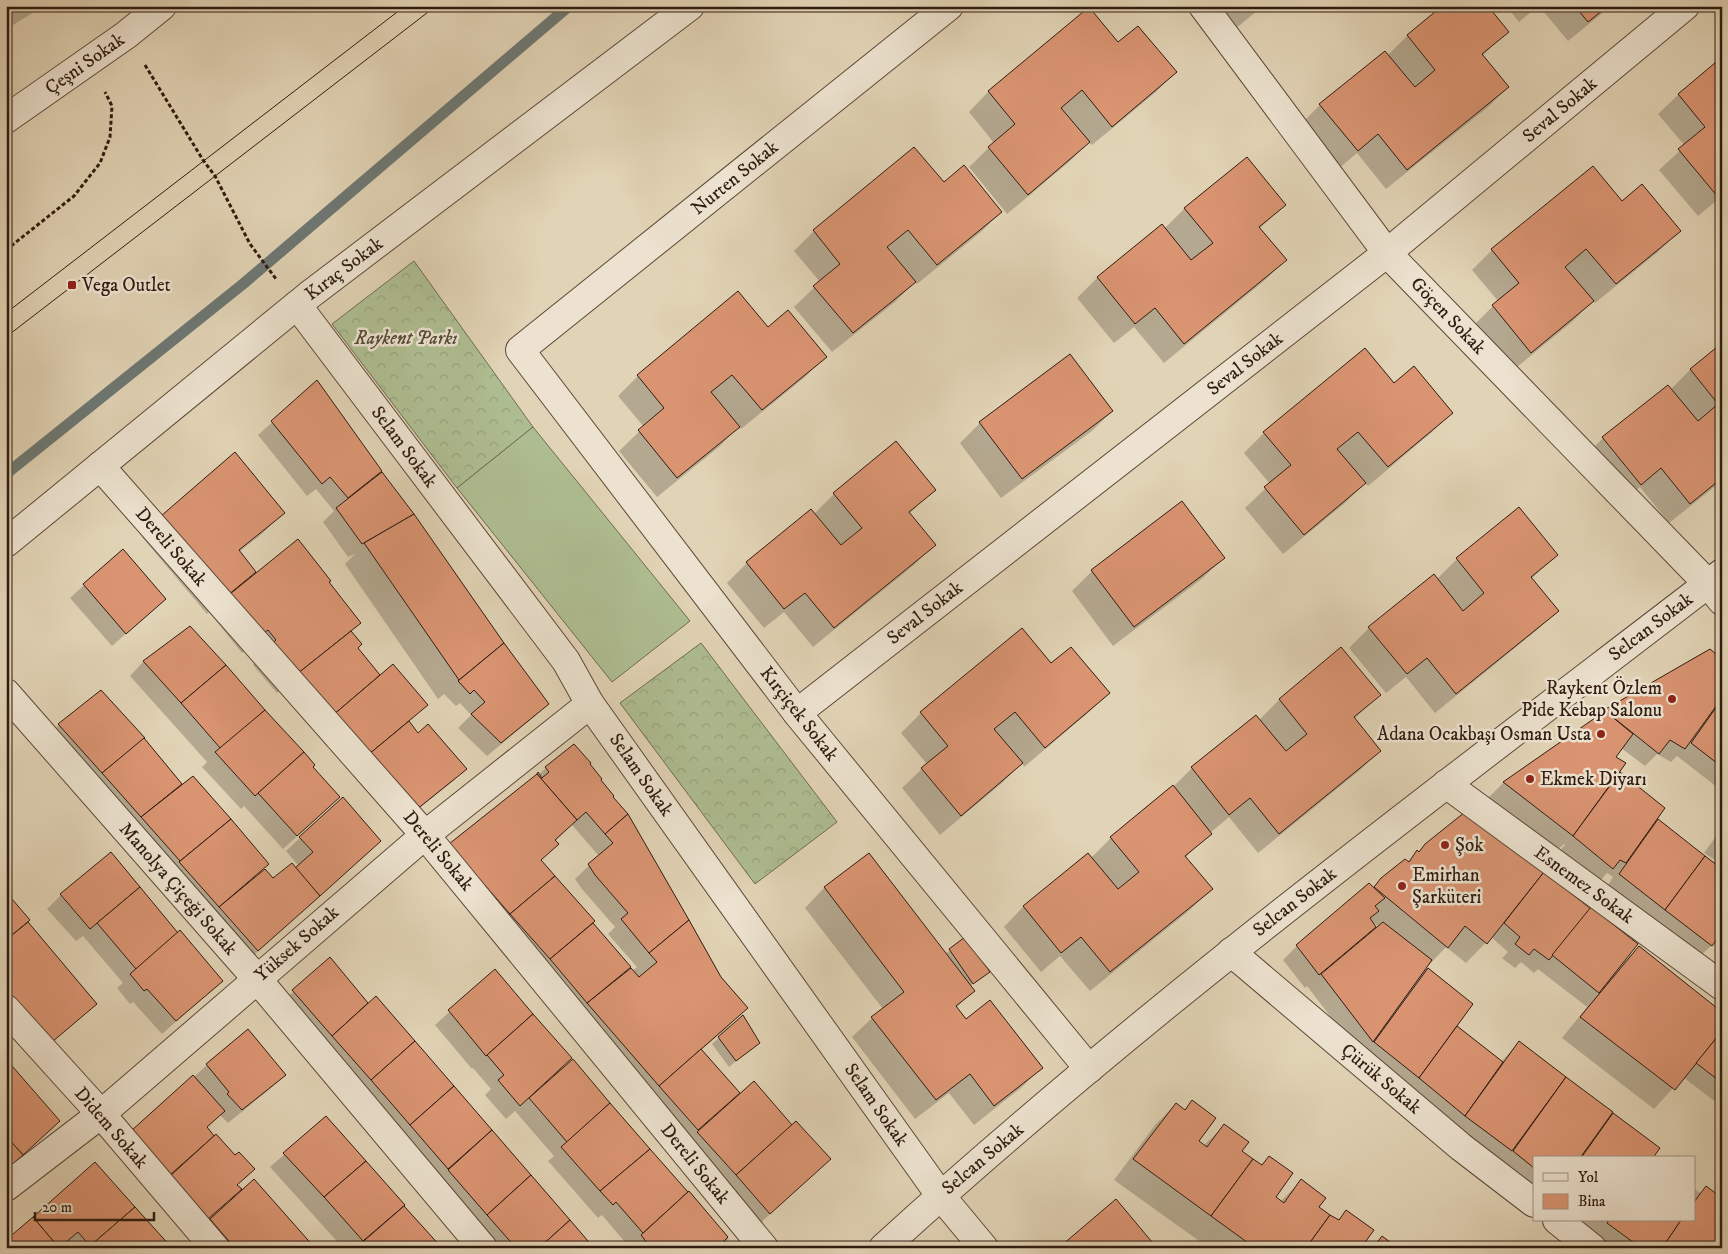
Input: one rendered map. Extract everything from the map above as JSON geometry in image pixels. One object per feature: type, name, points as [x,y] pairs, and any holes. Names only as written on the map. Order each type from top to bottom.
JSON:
[{"type":"street","name":"Çeşni Sokak","points":[[6,119],[126,35],[162,6]]},
{"type":"street","name":"Kıraç Sokak","points":[[6,543],[296,305],[690,6]]},
{"type":"street","name":"Nurten Sokak","points":[[520,350],[949,6]]},
{"type":"street","name":"Göçen Sokak","points":[[1203,6],[1387,253],[1717,586]]},
{"type":"street","name":"Seval Sokak","points":[[797,713],[1387,253],[1685,6]]},
{"type":"street","name":"Selam Sokak","points":[[296,305],[566,661],[590,704],[940,1195],[984,1248]]},
{"type":"street","name":"Kırçiçek Sokak","points":[[520,350],[797,713],[1089,1070]]},
{"type":"street","name":"Dereli Sokak","points":[[100,466],[425,835],[764,1248]]},
{"type":"street","name":"Selcan Sokak","points":[[882,1248],[940,1195],[1231,952],[1446,784],[1717,586]]},
{"type":"street","name":"Manolya Çiçeği Sokak","points":[[6,693],[257,979],[483,1248]]},
{"type":"street","name":"Yüksek Sokak","points":[[6,1187],[101,1114],[425,835],[590,704]]},
{"type":"street","name":"Esnemez Sokak","points":[[1446,784],[1722,986]]},
{"type":"street","name":"Çürük Sokak","points":[[1231,952],[1461,1147],[1533,1202]]},
{"type":"street","name":"Didem Sokak","points":[[6,1009],[101,1114],[214,1248]]},
{"type":"street","points":[[1559,1222],[1592,1248]]},
{"type":"path","points":[[126,35],[203,160],[215,176],[250,244],[274,276]]},
{"type":"path","points":[[6,250],[74,196],[100,163],[110,137],[112,106],[89,60]]},
{"type":"green space","name":"Raykent Parkı","points":[[414,261],[533,427],[457,488],[332,324]]},
{"type":"green space","points":[[533,427],[690,621],[612,682],[457,488]]},
{"type":"green space","points":[[701,643],[837,822],[755,884],[620,703]]},
{"type":"building","points":[[1442,6],[1488,6],[1509,32],[1482,54],[1509,87],[1407,170],[1378,134],[1358,151],[1319,104],[1385,51],[1415,87],[1435,70],[1407,35]]},
{"type":"building","points":[[1575,6],[1608,6],[1588,22]]},
{"type":"building","points":[[1089,7],[1118,42],[1138,26],[1177,72],[1112,127],[1082,90],[1061,108],[1090,142],[1028,195],[988,147],[1015,124],[988,91]]},
{"type":"building","points":[[1722,57],[1722,194],[1718,197],[1678,149],[1705,127],[1678,94]]},
{"type":"building","points":[[914,147],[944,182],[964,165],[1002,212],[937,265],[908,230],[887,247],[916,282],[853,333],[813,286],[840,264],[813,230]]},
{"type":"building","points":[[1247,157],[1286,205],[1259,227],[1287,260],[1184,344],[1155,308],[1135,324],[1097,277],[1162,224],[1191,260],[1213,243],[1184,208]]},
{"type":"building","points":[[1593,166],[1622,201],[1642,184],[1681,231],[1616,284],[1586,249],[1565,267],[1594,301],[1531,353],[1492,305],[1519,283],[1491,249]]},
{"type":"building","points":[[738,291],[768,327],[788,310],[827,357],[762,410],[732,375],[711,392],[740,427],[677,478],[638,430],[664,408],[637,375]]},
{"type":"building","points":[[1722,343],[1722,478],[1690,504],[1661,468],[1641,485],[1602,437],[1668,385],[1698,421],[1718,404],[1690,369]]},
{"type":"building","points":[[1365,348],[1394,383],[1414,366],[1453,413],[1388,467],[1358,432],[1337,449],[1366,483],[1304,535],[1264,487],[1291,465],[1263,432]]},
{"type":"building","points":[[1070,354],[1113,411],[1022,479],[979,422]]},
{"type":"building","points":[[317,380],[382,471],[348,498],[330,477],[322,484],[271,421]]},
{"type":"building","points":[[896,441],[936,490],[909,512],[936,545],[834,628],[805,593],[784,609],[746,562],[811,509],[841,545],[862,528],[833,493]]},
{"type":"building","points":[[235,452],[285,513],[239,550],[256,572],[228,595],[161,516]]},
{"type":"building","points":[[382,472],[414,514],[362,544],[336,508]]},
{"type":"building","points":[[1182,501],[1225,558],[1134,627],[1091,570]]},
{"type":"building","points":[[1519,507],[1558,555],[1531,577],[1559,611],[1456,694],[1427,658],[1407,674],[1368,627],[1434,574],[1463,611],[1484,593],[1456,558]]},
{"type":"building","points":[[414,514],[504,643],[459,680],[364,543]]},
{"type":"building","points":[[298,539],[361,623],[297,674],[272,644],[276,640],[268,630],[262,634],[230,594]]},
{"type":"building","points":[[123,549],[166,599],[126,634],[83,584]]},
{"type":"building","points":[[190,626],[226,665],[181,703],[143,661]]},
{"type":"building","points":[[1022,628],[1051,663],[1071,647],[1110,693],[1045,748],[1015,712],[994,729],[1023,763],[961,816],[921,768],[948,746],[920,712]]},
{"type":"building","points":[[351,631],[362,644],[358,648],[380,675],[332,716],[297,674]]},
{"type":"building","points":[[504,643],[549,704],[501,743],[471,714],[485,702],[474,690],[470,694],[458,681]]},
{"type":"building","points":[[1341,647],[1381,695],[1354,717],[1381,751],[1279,834],[1250,798],[1229,815],[1191,767],[1256,715],[1286,751],[1307,734],[1279,699]]},
{"type":"building","points":[[1710,649],[1722,659],[1722,698],[1685,749],[1670,740],[1659,754],[1604,710]]},
{"type":"building","points":[[393,664],[428,705],[368,755],[332,716]]},
{"type":"building","points":[[226,665],[265,710],[221,749],[181,703]]},
{"type":"building","points":[[101,690],[145,738],[102,773],[58,724]]},
{"type":"building","points":[[1722,699],[1722,767],[1691,743]]},
{"type":"building","points":[[265,710],[304,752],[255,796],[215,752]]},
{"type":"building","points":[[1605,711],[1633,734],[1616,757],[1626,763],[1573,836],[1503,782]]},
{"type":"building","points":[[409,721],[418,733],[428,724],[467,769],[416,810],[368,755]]},
{"type":"building","points":[[144,738],[182,784],[141,817],[102,773]]},
{"type":"building","points":[[574,744],[591,763],[613,797],[628,814],[605,834],[586,812],[577,820],[537,774],[538,772],[542,778],[549,772],[545,767]]},
{"type":"building","points":[[304,752],[315,765],[313,767],[340,797],[297,836],[258,793]]},
{"type":"building","points":[[1620,772],[1665,808],[1626,863],[1620,860],[1613,869],[1573,836]]},
{"type":"building","points":[[537,774],[577,820],[555,840],[559,844],[541,860],[555,876],[510,914],[449,844]]},
{"type":"building","points":[[193,776],[231,819],[180,861],[141,817]]},
{"type":"building","points":[[1173,785],[1212,834],[1185,856],[1213,889],[1110,972],[1081,937],[1061,953],[1023,906],[1088,853],[1118,889],[1139,872],[1110,837]]},
{"type":"building","points":[[343,797],[381,841],[320,896],[295,868],[313,852],[299,837]]},
{"type":"building","points":[[1465,812],[1544,872],[1487,944],[1465,926],[1448,948],[1374,887],[1381,878],[1405,859],[1409,862],[1417,850],[1419,852],[1425,844]]},
{"type":"building","points":[[628,814],[689,920],[649,953],[621,919],[628,913],[595,875],[588,864],[613,843],[605,834]]},
{"type":"building","points":[[231,819],[269,864],[219,907],[179,862]]},
{"type":"building","points":[[1658,819],[1705,856],[1665,910],[1619,874]]},
{"type":"building","points":[[111,852],[140,887],[90,929],[60,894]]},
{"type":"building","points":[[869,853],[975,991],[956,1006],[966,1019],[990,1000],[1043,1068],[994,1106],[970,1074],[936,1100],[871,1017],[904,992],[824,887]]},
{"type":"building","points":[[1705,856],[1722,869],[1722,933],[1712,946],[1665,910]]},
{"type":"building","points":[[292,863],[320,896],[258,951],[219,907],[265,869],[273,878]]},
{"type":"building","points":[[1544,872],[1591,909],[1549,960],[1534,949],[1529,955],[1515,944],[1520,937],[1504,923]]},
{"type":"building","points":[[555,876],[595,921],[550,959],[510,914]]},
{"type":"building","points":[[1369,883],[1385,898],[1375,906],[1379,911],[1370,918],[1376,927],[1319,975],[1296,945]]},
{"type":"building","points":[[140,887],[178,933],[136,969],[97,923]]},
{"type":"building","points":[[6,892],[30,920],[6,940]]},
{"type":"building","points":[[1591,907],[1638,944],[1599,993],[1552,955]]},
{"type":"building","points":[[689,920],[721,977],[748,1008],[659,1086],[587,1003],[631,968],[639,977],[657,962],[649,953]]},
{"type":"building","points":[[28,922],[97,1004],[52,1042],[6,988],[6,940]]},
{"type":"building","points":[[1383,922],[1432,960],[1373,1042],[1321,974]]},
{"type":"building","points":[[593,923],[631,967],[587,1003],[550,959]]},
{"type":"building","points":[[180,930],[223,981],[176,1021],[147,989],[144,991],[130,974]]},
{"type":"building","points":[[965,937],[990,972],[973,984],[949,949]]},
{"type":"building","points":[[1639,946],[1722,1012],[1722,1031],[1675,1090],[1580,1017]]},
{"type":"building","points":[[330,957],[368,1003],[332,1036],[292,990]]},
{"type":"building","points":[[1428,968],[1473,1004],[1419,1078],[1374,1042]]},
{"type":"building","points":[[495,969],[533,1014],[486,1056],[448,1010]]},
{"type":"building","points":[[376,996],[415,1041],[371,1080],[332,1036]]},
{"type":"building","points":[[533,1014],[572,1058],[520,1106],[498,1080],[504,1075],[487,1055]]},
{"type":"building","points":[[743,1015],[760,1043],[736,1061],[718,1037]]},
{"type":"building","points":[[1457,1026],[1503,1062],[1465,1116],[1419,1078]]},
{"type":"building","points":[[248,1029],[286,1075],[242,1110],[227,1094],[229,1092],[206,1064]]},
{"type":"building","points":[[1722,1031],[1722,1083],[1696,1063]]},
{"type":"building","points":[[415,1041],[454,1086],[410,1125],[371,1080]]},
{"type":"building","points":[[1519,1041],[1566,1077],[1512,1151],[1465,1116]]},
{"type":"building","points":[[701,1049],[740,1093],[698,1130],[659,1086]]},
{"type":"building","points":[[6,1059],[60,1121],[23,1155],[6,1136]]},
{"type":"building","points":[[573,1059],[610,1103],[567,1142],[529,1098]]},
{"type":"building","points":[[193,1075],[225,1111],[207,1127],[214,1136],[170,1175],[131,1131]]},
{"type":"building","points":[[1566,1077],[1613,1112],[1581,1156],[1533,1156],[1533,1167],[1513,1151]]},
{"type":"building","points":[[754,1081],[792,1125],[736,1175],[697,1132]]},
{"type":"building","points":[[454,1086],[492,1130],[448,1169],[410,1125]]},
{"type":"building","points":[[1192,1100],[1216,1118],[1199,1141],[1207,1147],[1224,1124],[1249,1142],[1242,1151],[1253,1159],[1211,1216],[1133,1159],[1176,1103],[1185,1110]]},
{"type":"building","points":[[610,1103],[650,1149],[600,1191],[561,1147]]},
{"type":"building","points":[[1613,1113],[1660,1148],[1654,1156],[1582,1156]]},
{"type":"building","points":[[326,1116],[366,1161],[324,1197],[283,1153]]},
{"type":"building","points":[[796,1121],[831,1159],[770,1214],[736,1175]]},
{"type":"building","points":[[492,1130],[531,1175],[487,1215],[448,1170]]},
{"type":"building","points":[[216,1134],[235,1155],[239,1152],[255,1169],[237,1185],[242,1189],[208,1219],[170,1176]]},
{"type":"building","points":[[6,1136],[23,1155],[6,1170]]},
{"type":"building","points":[[650,1149],[688,1192],[643,1233],[616,1202],[613,1205],[600,1191]]},
{"type":"building","points":[[1269,1156],[1293,1173],[1276,1197],[1284,1203],[1301,1179],[1326,1198],[1319,1207],[1330,1215],[1306,1248],[1255,1248],[1211,1216],[1253,1159],[1262,1165]]},
{"type":"building","points":[[366,1161],[405,1205],[363,1241],[324,1197]]},
{"type":"building","points":[[95,1162],[135,1207],[90,1246],[78,1232],[59,1248],[33,1217]]},
{"type":"building","points":[[531,1175],[570,1220],[539,1248],[516,1248],[487,1215]]},
{"type":"building","points":[[254,1179],[315,1248],[235,1248],[210,1219]]},
{"type":"building","points":[[1706,1186],[1722,1198],[1722,1248],[1662,1248],[1680,1222],[1696,1222],[1696,1199]]},
{"type":"building","points":[[689,1191],[728,1237],[717,1248],[651,1248],[641,1235]]},
{"type":"building","points":[[1116,1199],[1157,1248],[1064,1248],[1062,1245]]},
{"type":"building","points":[[404,1206],[442,1248],[360,1248],[358,1246]]},
{"type":"building","points":[[135,1207],[172,1248],[92,1248],[90,1246]]},
{"type":"building","points":[[1346,1210],[1374,1230],[1361,1248],[1306,1248],[1330,1215],[1339,1220]]},
{"type":"building","points":[[33,1217],[59,1248],[6,1248],[6,1240]]},
{"type":"building","points":[[570,1220],[594,1248],[539,1248]]},
{"type":"building","points":[[1680,1222],[1662,1248],[1641,1248],[1607,1223]]},
{"type":"building","points":[[1382,1236],[1398,1248],[1373,1248]]},
{"type":"waterway","points":[[6,474],[243,284],[569,6]]},
{"type":"tram line","points":[[6,313],[405,6]]},
{"type":"tram line","points":[[6,337],[436,6]]},
{"type":"place","name":"Vega Outlet","points":[[72,285]]},
{"type":"place","name":"Raykent Özlem Pide Kebap Salonu","points":[[1672,699]]},
{"type":"place","name":"Adana Ocakbaşı Osman Usta","points":[[1601,734]]},
{"type":"place","name":"Ekmek Diyarı","points":[[1530,779]]},
{"type":"place","name":"Şok","points":[[1445,845]]},
{"type":"place","name":"Emirhan Şarküteri","points":[[1402,886]]}]
